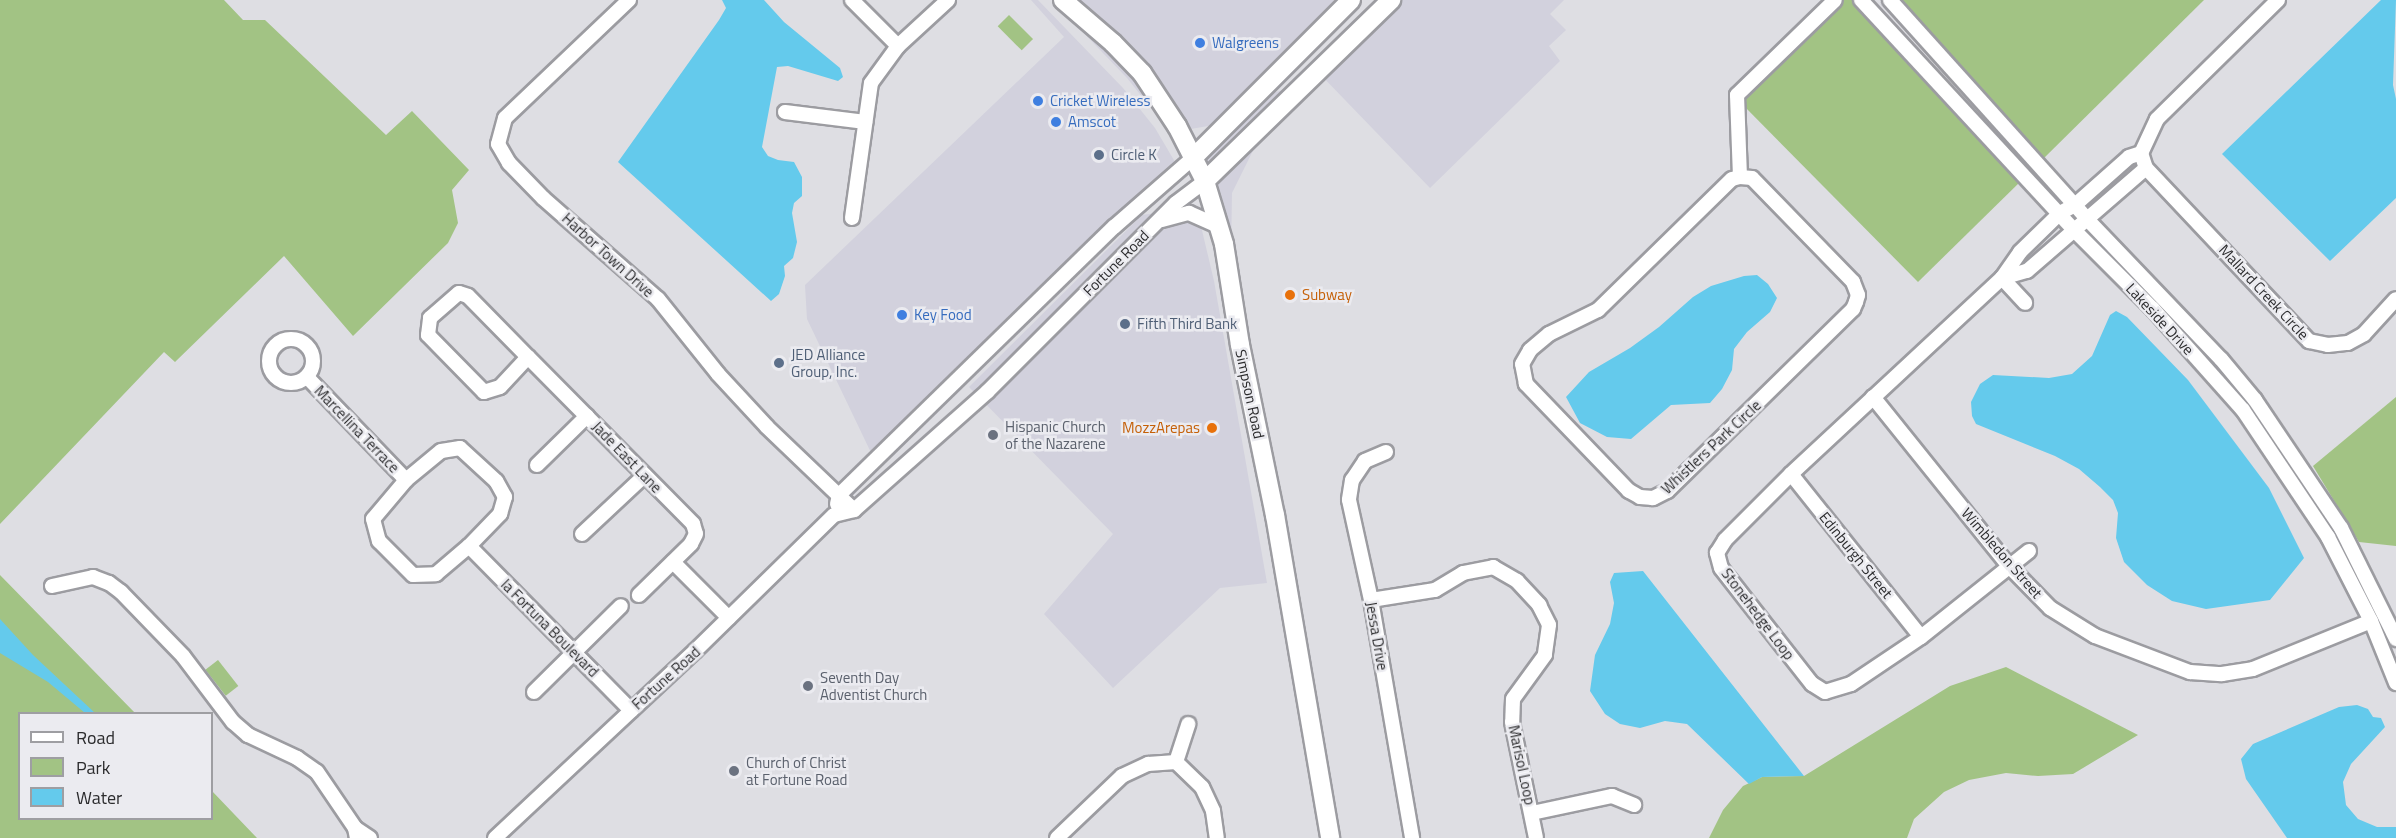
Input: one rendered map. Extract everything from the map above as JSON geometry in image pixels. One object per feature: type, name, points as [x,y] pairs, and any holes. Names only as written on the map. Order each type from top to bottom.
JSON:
[{"type":"main road","name":"Simpson Road","points":[[1063,0],[1113,43],[1142,73],[1161,99],[1205,181],[1218,226],[1275,515],[1330,838]]},
{"type":"main road","name":"Fortune Road","points":[[1194,157],[1351,0]]},
{"type":"main road","name":"Fortune Road","points":[[1205,181],[1391,0]]},
{"type":"street","name":"Harbor Town Drive","points":[[629,0],[505,118],[498,144],[509,163],[543,198],[658,299],[718,374],[767,427],[854,510]]},
{"type":"street","points":[[852,0],[898,46]]},
{"type":"street","points":[[852,218],[871,83],[898,46],[948,0]]},
{"type":"street","points":[[1740,177],[1737,95],[1835,0]]},
{"type":"street","name":"Lakeside Drive","points":[[1861,0],[2074,230],[2153,309],[2243,410],[2328,537],[2371,621],[2396,683]]},
{"type":"street","name":"Lakeside Drive","points":[[1890,0],[2087,219],[2221,359],[2255,400],[2341,528],[2396,639]]},
{"type":"street","points":[[2075,205],[2129,157],[2141,153],[2157,118],[2278,0]]},
{"type":"street","points":[[785,112],[864,122]]},
{"type":"street","name":"Mallard Creek Circle","points":[[2141,153],[2146,168],[2309,341],[2328,345],[2348,343],[2364,334],[2396,300]]},
{"type":"street","name":"Fortune Road","points":[[839,495],[1114,227],[1194,157]]},
{"type":"street","points":[[2087,219],[2146,168]]},
{"type":"street","name":"Whistlers Park Circle","points":[[1740,177],[1752,178],[1853,282],[1858,295],[1856,302],[1853,309],[1667,491],[1653,498],[1640,497],[1629,491],[1526,384],[1522,364],[1530,350],[1550,334],[1598,310],[1732,179],[1740,177]]},
{"type":"street","name":"Fortune Road","points":[[495,838],[729,618],[834,515],[854,510],[987,392],[1176,203],[1205,181]]},
{"type":"street","name":"Stonehedge Loop","points":[[2029,551],[1921,637],[1851,684],[1825,692],[1812,684],[1721,568],[1717,553],[1725,540],[1791,474],[2002,278],[2020,252],[2060,213],[2075,205]]},
{"type":"street","points":[[1157,222],[1174,215],[1189,213],[1218,226]]},
{"type":"street","name":"Stonehedge Loop","points":[[2002,278],[2027,271],[2087,219]]},
{"type":"street","points":[[2002,278],[2025,303]]},
{"type":"street","name":"Jade East Lane","points":[[528,357],[500,387],[484,392],[428,335],[430,318],[453,296],[459,293],[468,296],[693,524],[696,534],[692,544],[639,595]]},
{"type":"street","name":"Marcellina Terrace","points":[[307,377],[406,480]]},
{"type":"street","name":"Wimbledon Street","points":[[1873,397],[2009,566],[2050,608],[2095,636],[2190,672],[2222,674],[2253,669],[2371,621]]},
{"type":"street","points":[[537,465],[587,416]]},
{"type":"street","points":[[460,448],[496,481],[505,497],[500,514],[469,546],[436,574],[412,574],[379,541],[373,519],[406,480],[441,451],[460,448]]},
{"type":"street","name":"Jessa Drive","points":[[1386,452],[1365,461],[1352,480],[1349,500],[1371,600],[1412,838]]},
{"type":"street","name":"Edinburgh Street","points":[[1791,474],[1921,637]]},
{"type":"street","points":[[582,534],[645,476]]},
{"type":"street","points":[[834,515],[839,495]]},
{"type":"street","name":"la Fortuna Boulevard","points":[[469,546],[631,710]]},
{"type":"street","points":[[673,562],[729,618]]},
{"type":"street","name":"Marisol Loop","points":[[1371,600],[1434,590],[1463,573],[1493,567],[1517,581],[1539,605],[1549,625],[1545,655],[1513,699],[1512,722],[1536,838]]},
{"type":"street","points":[[52,586],[93,577],[109,583],[121,592],[183,656],[234,722],[248,735],[297,758],[317,772],[356,833],[370,838]]},
{"type":"street","points":[[534,692],[621,606]]},
{"type":"street","points":[[1176,762],[1188,724]]},
{"type":"street","points":[[1057,838],[1122,776],[1148,764],[1176,762],[1202,787],[1213,811],[1218,838]]},
{"type":"street","points":[[1532,813],[1612,796],[1634,805]]},
{"type":"shaded area","points":[[1031,0],[1038,0],[1123,88],[1155,128],[1178,167],[875,461],[807,319],[805,285],[1064,37]]},
{"type":"shaded area","points":[[1052,0],[1354,0],[1225,123],[1185,130],[1164,124],[1127,78]]},
{"type":"shaded area","points":[[1388,0],[1564,0],[1550,14],[1566,30],[1549,46],[1560,61],[1430,188],[1317,71]]},
{"type":"shaded area","points":[[1283,90],[1232,193],[1230,316],[1211,225],[1191,170],[1272,93]]},
{"type":"shaded area","points":[[1164,212],[1193,219],[1201,226],[1214,281],[1267,583],[1220,588],[1113,688],[1044,614],[1113,534],[969,387],[1142,215]]},
{"type":"green space","points":[[0,0],[224,0],[243,20],[265,20],[386,135],[412,111],[469,170],[452,190],[458,223],[448,243],[353,336],[284,256],[175,362],[164,352],[0,524]]},
{"type":"green space","points":[[1843,0],[1854,0],[2022,180],[1918,282],[1743,105],[1743,98]]},
{"type":"green space","points":[[1897,0],[2204,0],[2042,160]]},
{"type":"green space","points":[[1009,15],[1033,39],[1022,50],[998,26]]},
{"type":"green space","points":[[2396,397],[2396,546],[2359,542],[2313,466]]},
{"type":"green space","points":[[0,575],[134,712],[18,712],[18,820],[213,820],[213,792],[257,838],[0,838]]},
{"type":"green space","points":[[218,660],[238,686],[226,696],[205,670]]},
{"type":"green space","points":[[2006,667],[2138,735],[2073,774],[2038,776],[2006,773],[1969,780],[1944,792],[1914,819],[1907,838],[1709,838],[1723,810],[1743,786],[1762,777],[1804,776],[1950,686]]},
{"type":"water","points":[[722,0],[764,0],[784,22],[840,68],[843,77],[838,81],[788,66],[777,67],[762,147],[768,156],[794,162],[802,177],[802,196],[794,203],[792,213],[797,242],[793,258],[784,266],[785,276],[779,294],[771,301],[618,162],[719,20],[726,8]]},
{"type":"water","points":[[2381,0],[2396,0],[2393,85],[2396,99],[2396,198],[2330,261],[2222,154]]},
{"type":"water","points":[[1757,275],[1768,284],[1777,298],[1770,312],[1747,332],[1734,349],[1732,370],[1722,389],[1710,403],[1671,405],[1631,439],[1607,437],[1580,423],[1566,397],[1589,372],[1630,348],[1659,327],[1693,297],[1711,286],[1744,276]]},
{"type":"water","points":[[2116,311],[2127,317],[2188,380],[2269,488],[2304,558],[2270,600],[2206,609],[2172,601],[2147,585],[2124,562],[2116,538],[2118,513],[2113,500],[2100,487],[2079,469],[2055,456],[1976,424],[1972,416],[1971,402],[1980,384],[1993,375],[2049,378],[2072,374],[2092,356],[2110,315]]},
{"type":"water","points":[[1643,571],[1804,776],[1762,777],[1749,784],[1687,724],[1665,721],[1640,728],[1620,724],[1605,714],[1590,691],[1595,655],[1610,624],[1614,603],[1610,582],[1614,573]]},
{"type":"water","points":[[0,619],[33,655],[94,712],[84,712],[48,682],[0,653]]},
{"type":"water","points":[[2357,705],[2368,709],[2373,717],[2381,718],[2385,727],[2351,764],[2343,782],[2346,805],[2358,819],[2377,827],[2396,827],[2396,838],[2287,838],[2246,779],[2241,759],[2253,744],[2339,707]]},
{"type":"place","name":"Walgreens","points":[[1200,43]]},
{"type":"place","name":"Cricket Wireless","points":[[1038,101]]},
{"type":"place","name":"Amscot","points":[[1056,122]]},
{"type":"place","name":"Circle K","points":[[1099,155]]},
{"type":"place","name":"Subway","points":[[1290,295]]},
{"type":"place","name":"Key Food","points":[[902,315]]},
{"type":"place","name":"Fifth Third Bank","points":[[1125,324]]},
{"type":"place","name":"JED Alliance Group, Inc.","points":[[779,363]]},
{"type":"place","name":"MozzArepas","points":[[1212,428]]},
{"type":"place","name":"Hispanic Church of the Nazarene","points":[[993,435]]},
{"type":"place","name":"Seventh Day Adventist Church","points":[[808,686]]},
{"type":"place","name":"Church of Christ at Fortune Road","points":[[734,771]]}]
